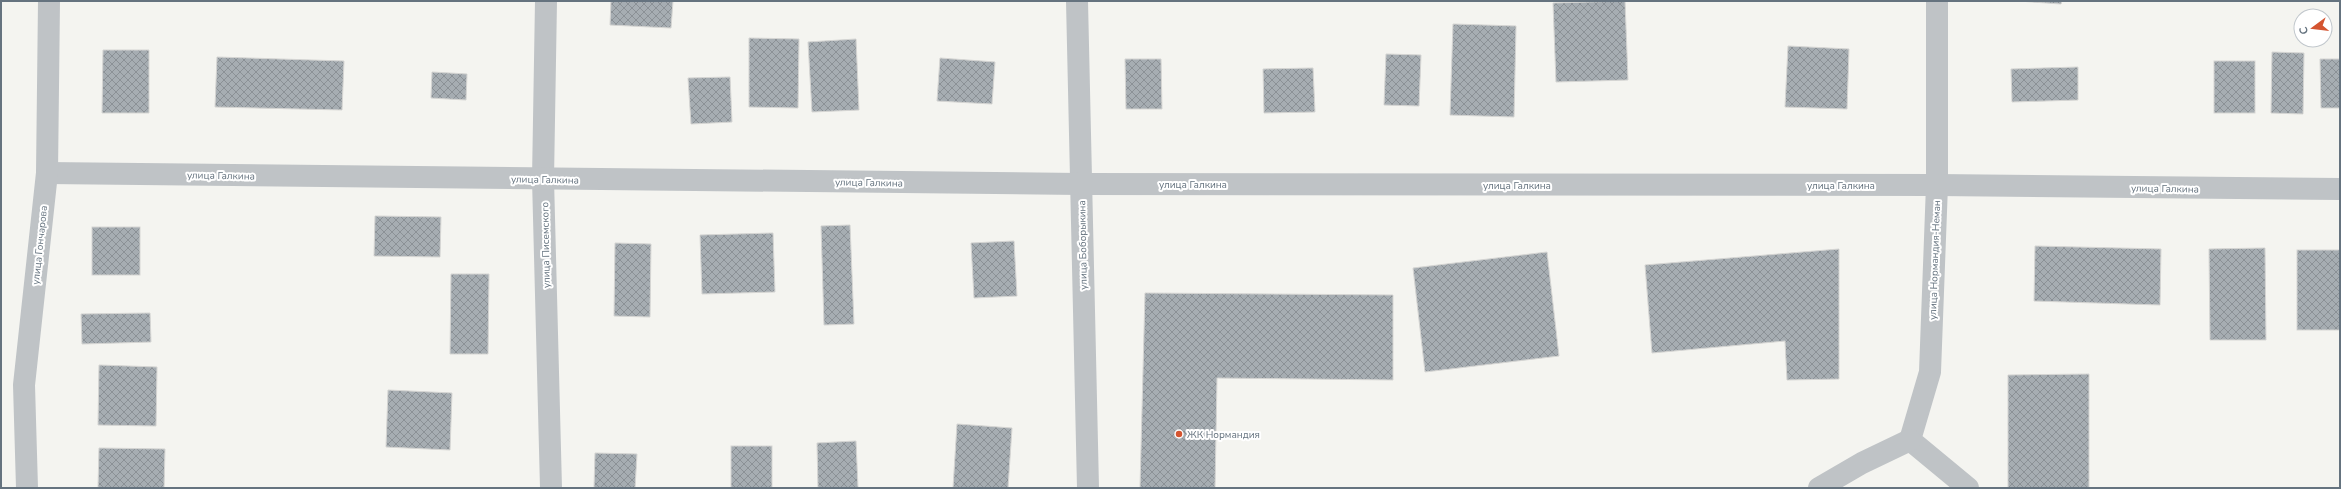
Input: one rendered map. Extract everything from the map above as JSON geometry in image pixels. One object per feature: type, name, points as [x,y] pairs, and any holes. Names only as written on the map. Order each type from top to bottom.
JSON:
[{"type":"street","name":"улица Гончарова","points":[[27,488],[24,385],[47,173],[49,1]]},
{"type":"street","name":"улица Писемского","points":[[546,1],[543,179],[551,488]]},
{"type":"street","name":"улица Боборыкина","points":[[1077,1],[1088,488]]},
{"type":"street","name":"улица Нормандия-Неман","points":[[1910,440],[1930,372],[1937,185],[1937,1]]},
{"type":"street","name":"улица Галкина","points":[[47,173],[1080,184],[1937,185],[2340,189]]},
{"type":"street","points":[[1819,488],[1862,463],[1910,440],[1968,488]]},
{"type":"building","points":[[611,1],[673,1],[671,28],[610,25]]},
{"type":"building","points":[[1625,1],[1628,80],[1556,82],[1553,3]]},
{"type":"building","points":[[2018,1],[2062,1],[2061,4]]},
{"type":"building","points":[[1453,24],[1516,26],[1514,117],[1450,115]]},
{"type":"building","points":[[749,38],[799,39],[798,108],[749,107]]},
{"type":"building","points":[[856,39],[859,110],[812,112],[808,42]]},
{"type":"building","points":[[1788,46],[1849,49],[1847,109],[1785,107]]},
{"type":"building","points":[[103,50],[149,50],[149,113],[102,113]]},
{"type":"building","points":[[2272,52],[2304,53],[2303,114],[2271,113]]},
{"type":"building","points":[[1386,54],[1421,55],[1419,106],[1384,105]]},
{"type":"building","points":[[217,57],[344,61],[342,110],[215,107]]},
{"type":"building","points":[[940,58],[995,62],[992,104],[937,101]]},
{"type":"building","points":[[1125,59],[1161,59],[1162,109],[1126,109]]},
{"type":"building","points":[[2320,59],[2340,59],[2340,108],[2321,108]]},
{"type":"building","points":[[2214,61],[2255,61],[2255,113],[2214,113]]},
{"type":"building","points":[[2078,67],[2078,100],[2012,102],[2011,69]]},
{"type":"building","points":[[1313,68],[1315,112],[1264,113],[1263,69]]},
{"type":"building","points":[[432,72],[467,74],[466,100],[431,98]]},
{"type":"building","points":[[730,77],[732,122],[691,124],[688,78]]},
{"type":"building","points":[[375,216],[441,217],[440,257],[374,256]]},
{"type":"building","points":[[850,225],[854,324],[824,325],[821,226]]},
{"type":"building","points":[[92,227],[140,227],[140,275],[92,275]]},
{"type":"building","points":[[773,233],[775,292],[702,294],[700,235]]},
{"type":"building","points":[[1014,241],[1017,296],[974,298],[971,243]]},
{"type":"building","points":[[615,243],[651,244],[650,317],[614,316]]},
{"type":"building","points":[[2035,246],[2161,249],[2160,305],[2034,301]]},
{"type":"building","points":[[2265,248],[2266,340],[2210,340],[2209,249]]},
{"type":"building","points":[[1839,249],[1839,379],[1787,380],[1785,341],[1652,353],[1645,265]]},
{"type":"building","points":[[2297,250],[2340,250],[2340,330],[2297,330]]},
{"type":"building","points":[[1547,252],[1559,356],[1425,372],[1413,268]]},
{"type":"building","points":[[451,274],[489,274],[488,354],[450,354]]},
{"type":"building","name":"ЖК Нормандия","points":[[1145,293],[1393,295],[1393,380],[1217,378],[1215,488],[1140,488]]},
{"type":"building","points":[[150,313],[151,342],[82,344],[81,314]]},
{"type":"building","points":[[99,365],[157,367],[156,426],[98,425]]},
{"type":"building","points":[[2089,374],[2089,488],[2008,488],[2008,375]]},
{"type":"building","points":[[388,390],[452,393],[450,450],[386,447]]},
{"type":"building","points":[[957,424],[1012,428],[1008,488],[953,488]]},
{"type":"building","points":[[856,441],[858,488],[818,488],[817,443]]},
{"type":"building","points":[[731,446],[772,446],[772,488],[731,488]]},
{"type":"building","points":[[99,448],[165,449],[164,488],[98,488]]},
{"type":"building","points":[[595,453],[637,454],[635,488],[594,488]]},
{"type":"place","name":"ЖК Нормандия","points":[[1179,434]]}]
